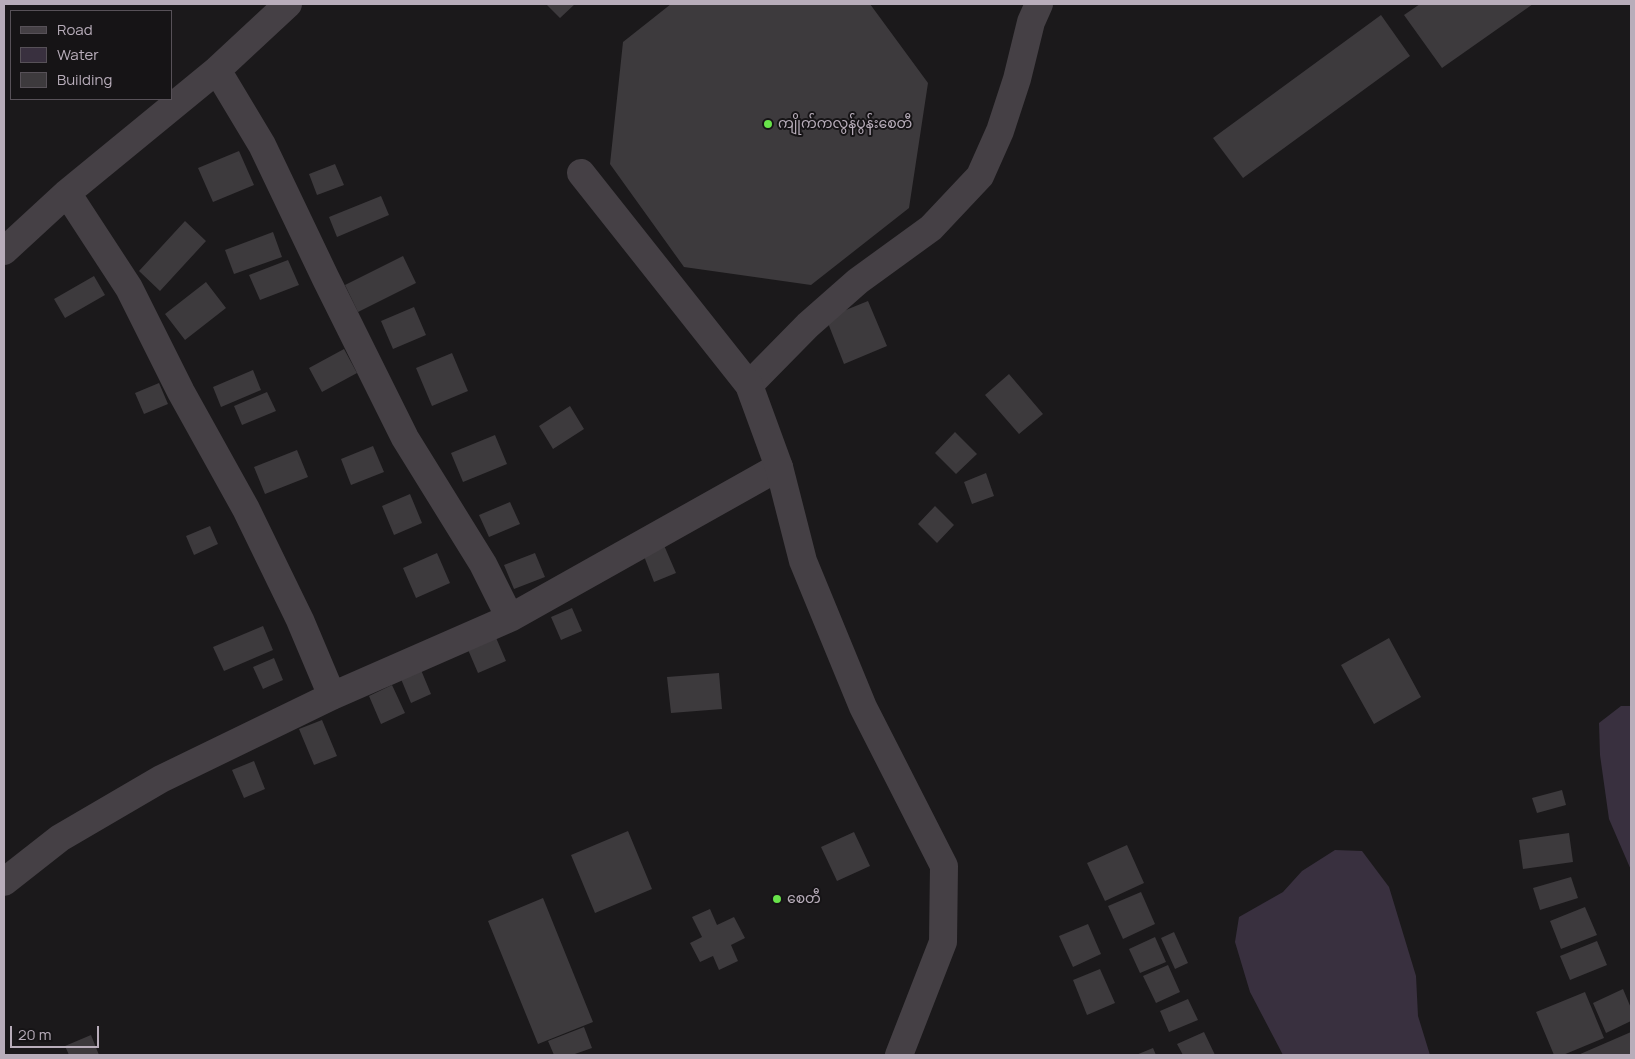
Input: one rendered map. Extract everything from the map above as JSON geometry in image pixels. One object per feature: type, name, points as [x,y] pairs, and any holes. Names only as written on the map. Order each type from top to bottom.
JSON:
[{"type":"street","points":[[4,251],[67,193],[217,70],[288,4]]},
{"type":"street","points":[[749,384],[808,325],[858,281],[931,228],[980,176],[1000,131],[1017,79],[1031,22],[1039,4]]},
{"type":"street","points":[[217,70],[262,145],[405,438],[483,564],[510,618]]},
{"type":"street","points":[[581,173],[749,384],[779,467],[803,562],[863,707],[944,866],[943,942],[899,1055]]},
{"type":"street","points":[[67,193],[129,288],[182,392],[246,509],[300,620],[332,696]]},
{"type":"street","points":[[4,882],[60,838],[162,779],[332,696],[510,618],[779,467]]},
{"type":"water","points":[[1621,706],[1631,706],[1631,870],[1609,819],[1600,755],[1599,723]]},
{"type":"water","points":[[1335,850],[1362,851],[1389,887],[1416,976],[1418,1016],[1430,1055],[1283,1055],[1250,992],[1235,942],[1239,917],[1283,892],[1302,871]]},
{"type":"building","points":[[546,4],[575,4],[560,18]]},
{"type":"building","name":"ကျိုက်ကလွန်ပွန်းစေတီ","points":[[671,4],[870,4],[928,83],[909,208],[811,285],[684,267],[610,164],[623,42]]},
{"type":"building","points":[[1420,4],[1533,4],[1442,68],[1404,15]]},
{"type":"building","points":[[1381,15],[1410,56],[1243,178],[1213,138]]},
{"type":"building","points":[[239,151],[254,185],[213,202],[198,168]]},
{"type":"building","points":[[335,164],[344,185],[317,195],[309,174]]},
{"type":"building","points":[[381,196],[389,215],[337,237],[329,217]]},
{"type":"building","points":[[185,221],[206,241],[160,291],[139,271]]},
{"type":"building","points":[[273,232],[282,257],[234,274],[225,250]]},
{"type":"building","points":[[403,256],[416,283],[358,312],[345,285]]},
{"type":"building","points":[[288,260],[299,285],[260,300],[249,275]]},
{"type":"building","points":[[94,276],[105,295],[65,318],[54,299]]},
{"type":"building","points":[[206,282],[226,308],[185,340],[165,314]]},
{"type":"building","points":[[868,301],[887,346],[844,364],[826,318]]},
{"type":"building","points":[[414,307],[426,335],[393,349],[381,321]]},
{"type":"building","points":[[344,349],[357,373],[322,392],[309,368]]},
{"type":"building","points":[[452,353],[468,391],[432,406],[416,368]]},
{"type":"building","points":[[253,370],[261,390],[221,407],[213,387]]},
{"type":"building","points":[[1009,374],[1043,414],[1019,434],[985,395]]},
{"type":"building","points":[[159,383],[168,404],[144,414],[135,393]]},
{"type":"building","points":[[267,392],[276,411],[242,425],[234,406]]},
{"type":"building","points":[[570,406],[584,429],[553,449],[539,426]]},
{"type":"building","points":[[955,432],[977,454],[956,474],[935,453]]},
{"type":"building","points":[[495,435],[507,464],[463,482],[451,453]]},
{"type":"building","points":[[373,446],[384,472],[351,485],[341,459]]},
{"type":"building","points":[[297,450],[308,477],[265,494],[254,467]]},
{"type":"building","points":[[986,473],[994,496],[972,504],[964,482]]},
{"type":"building","points":[[410,494],[422,523],[394,535],[382,506]]},
{"type":"building","points":[[510,502],[520,524],[489,537],[479,515]]},
{"type":"building","points":[[935,506],[954,525],[937,543],[918,524]]},
{"type":"building","points":[[210,526],[218,544],[194,555],[186,536]]},
{"type":"building","points":[[663,543],[676,573],[654,582],[642,551]]},
{"type":"building","points":[[437,553],[450,583],[416,598],[403,568]]},
{"type":"building","points":[[535,553],[545,577],[514,589],[504,565]]},
{"type":"building","points":[[572,608],[582,631],[561,640],[551,617]]},
{"type":"building","points":[[263,626],[273,650],[224,671],[213,647]]},
{"type":"building","points":[[494,633],[506,661],[478,673],[466,645]]},
{"type":"building","points":[[1389,638],[1421,697],[1374,724],[1341,665]]},
{"type":"building","points":[[274,658],[283,680],[263,689],[253,667]]},
{"type":"building","points":[[421,670],[431,694],[411,703],[401,679]]},
{"type":"building","points":[[719,673],[722,709],[671,713],[667,677]]},
{"type":"building","points":[[392,685],[405,713],[381,724],[369,696]]},
{"type":"building","points":[[322,720],[337,756],[314,765],[299,729]]},
{"type":"building","points":[[254,761],[265,789],[244,798],[232,770]]},
{"type":"building","points":[[1562,790],[1566,805],[1537,813],[1532,798]]},
{"type":"building","points":[[628,831],[652,889],[595,913],[571,855]]},
{"type":"building","points":[[854,832],[870,866],[837,881],[821,847]]},
{"type":"building","points":[[1569,833],[1573,862],[1523,869],[1519,840]]},
{"type":"building","points":[[1127,845],[1144,883],[1105,901],[1087,863]]},
{"type":"building","points":[[1571,877],[1578,898],[1540,910],[1533,888]]},
{"type":"building","points":[[1141,892],[1155,924],[1123,939],[1108,906]]},
{"type":"building","points":[[543,898],[593,1022],[538,1044],[488,921]]},
{"type":"building","points":[[1585,907],[1597,935],[1561,949],[1550,921]]},
{"type":"building","points":[[710,909],[717,925],[734,917],[745,938],[731,945],[738,961],[719,970],[713,956],[700,962],[690,943],[702,937],[692,917]]},
{"type":"building","points":[[1088,924],[1101,954],[1073,967],[1059,936]]},
{"type":"building","points":[[1174,932],[1188,963],[1175,969],[1161,938]]},
{"type":"building","points":[[1155,937],[1166,962],[1140,973],[1129,949]]},
{"type":"building","points":[[1597,941],[1607,965],[1570,980],[1560,956]]},
{"type":"building","points":[[1168,965],[1180,992],[1156,1003],[1143,976]]},
{"type":"building","points":[[1100,969],[1115,1003],[1087,1015],[1073,980]]},
{"type":"building","points":[[1623,989],[1631,1008],[1631,1021],[1606,1033],[1593,1003]]},
{"type":"building","points":[[1585,992],[1604,1038],[1563,1055],[1554,1055],[1536,1012]]},
{"type":"building","points":[[1188,999],[1198,1020],[1169,1032],[1160,1011]]},
{"type":"building","points":[[584,1027],[592,1048],[572,1055],[554,1055],[548,1041]]},
{"type":"building","points":[[1204,1032],[1215,1055],[1183,1055],[1177,1044]]},
{"type":"building","points":[[1631,1032],[1631,1055],[1578,1055]]},
{"type":"building","points":[[91,1035],[99,1055],[69,1055],[65,1046]]},
{"type":"building","points":[[1153,1048],[1156,1055],[1136,1055]]},
{"type":"place","name":"ကျိုက်ကလွန်ပွန်းစေတီ","points":[[768,124]]},
{"type":"place","name":"စေတီ","points":[[777,899]]}]
